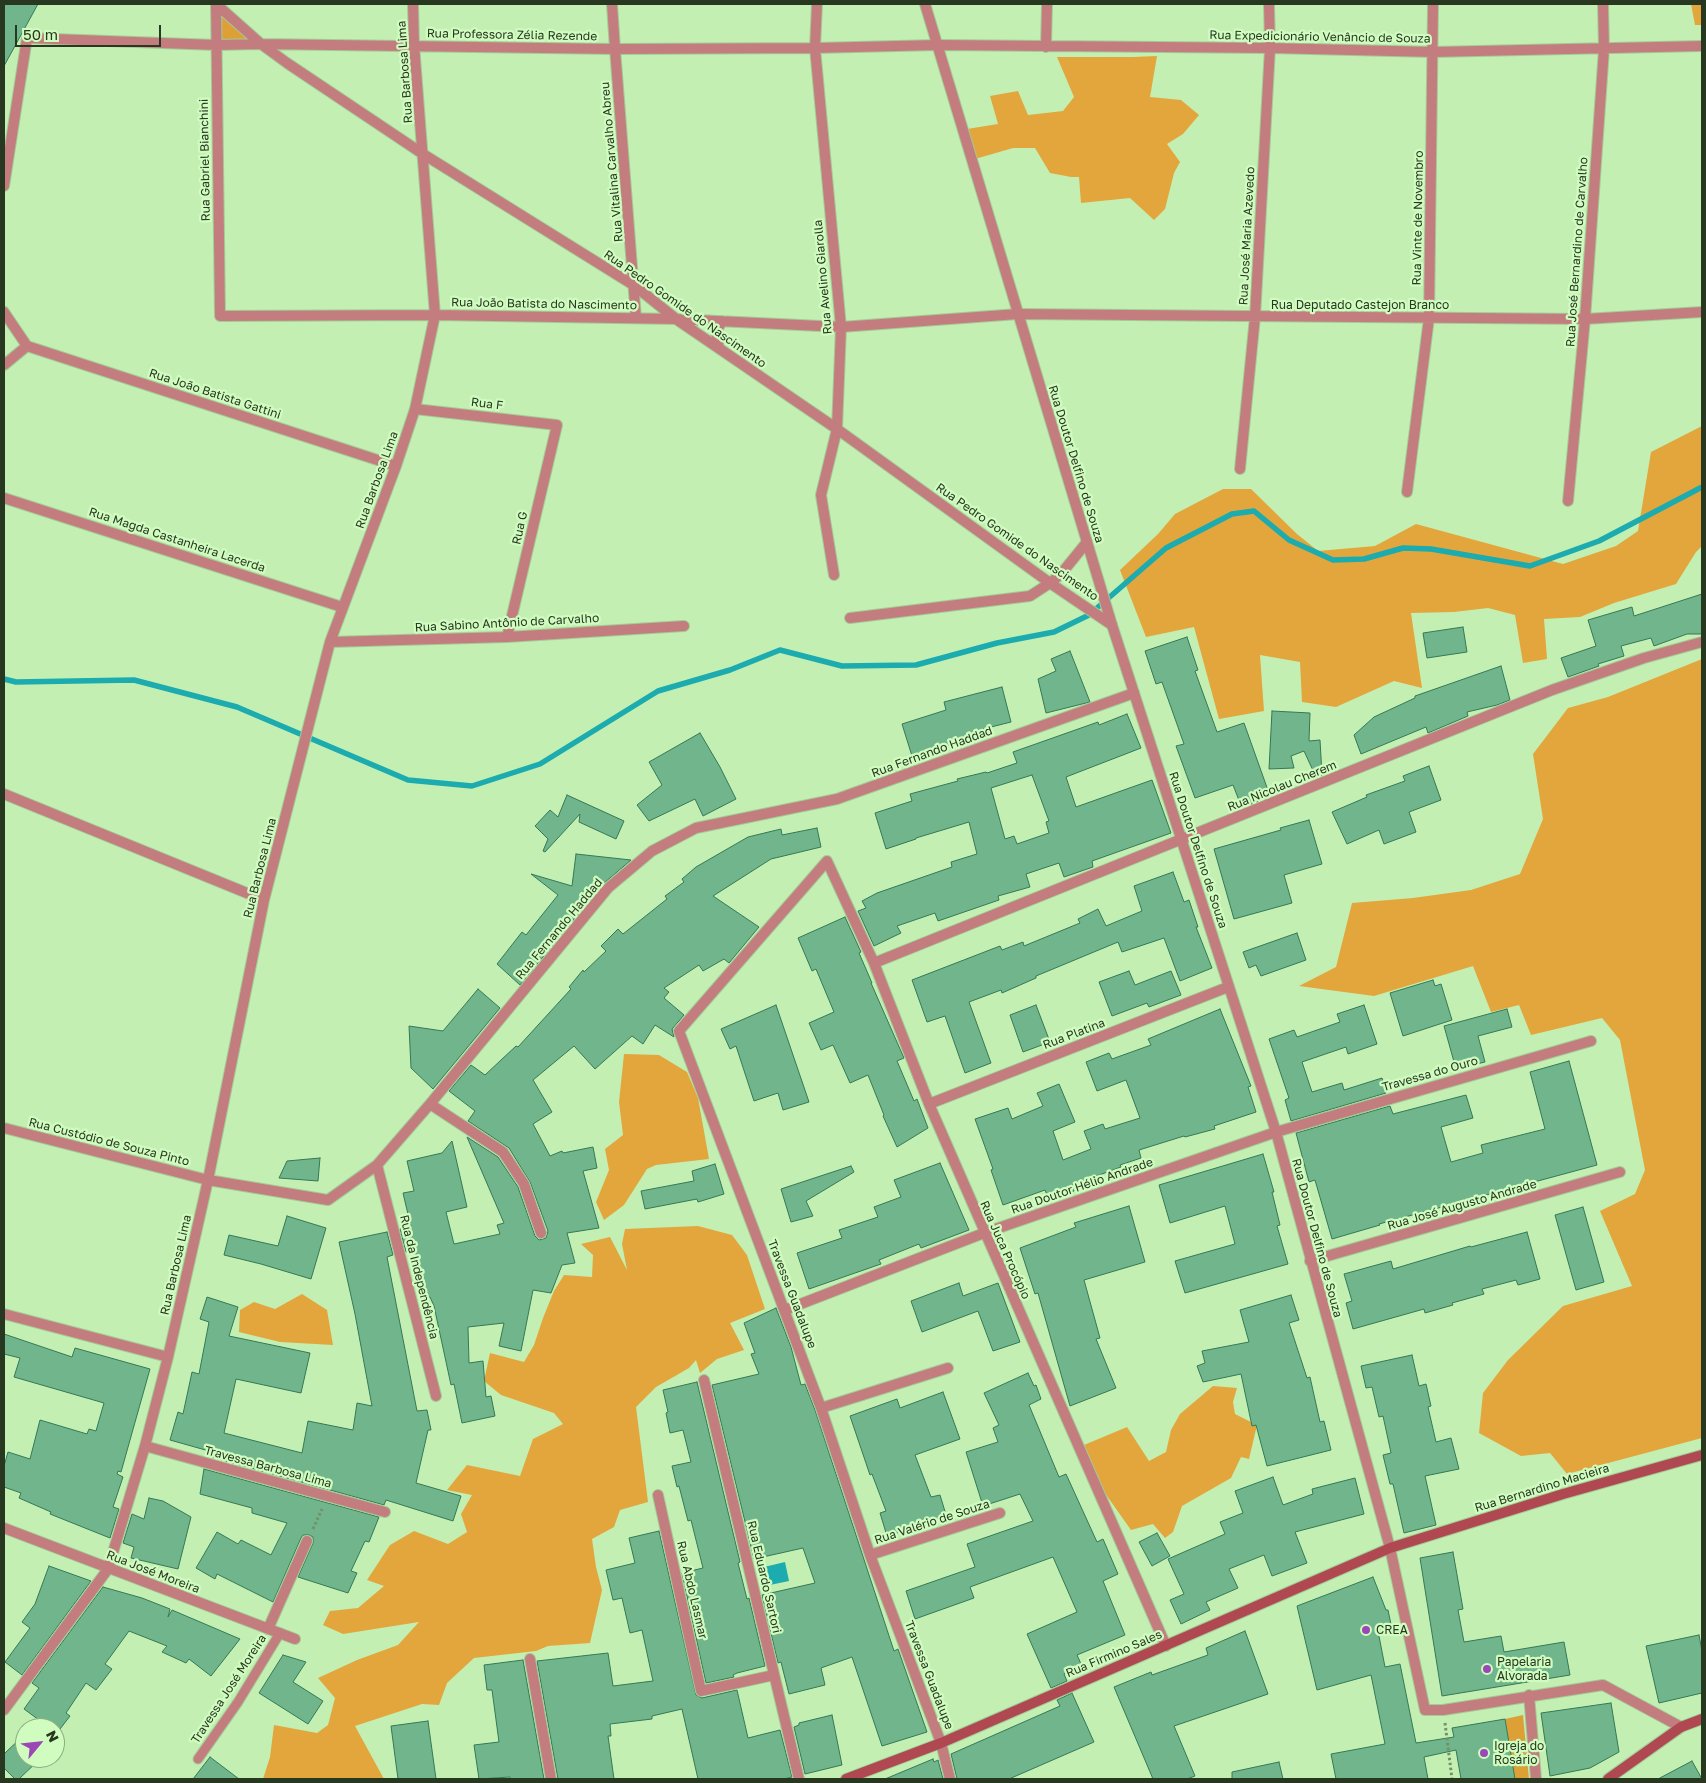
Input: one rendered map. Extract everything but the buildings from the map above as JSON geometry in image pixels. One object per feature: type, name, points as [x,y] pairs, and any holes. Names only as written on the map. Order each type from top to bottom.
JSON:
[{"type":"main road","name":"Rua Bernardino Macieira","points":[[1390,1548],[1563,1494],[1702,1454]]},
{"type":"main road","name":"Rua Firmino Sales","points":[[846,1779],[941,1743],[1390,1548]]},
{"type":"main road","points":[[1608,1779],[1681,1727],[1702,1718]]},
{"type":"street","name":"Rua Pedro Gomide do Nascimento","points":[[216,4],[287,63],[423,154],[635,286],[676,319],[837,429],[1050,583],[1112,624]]},
{"type":"street","name":"Rua Gabriel Bianchini","points":[[216,4],[220,316]]},
{"type":"street","name":"Rua Barbosa Lima","points":[[4,1710],[108,1569],[145,1446],[168,1357],[208,1180],[264,900],[330,642],[396,466],[415,409],[435,315],[414,46],[414,4]]},
{"type":"street","name":"Rua Vitalina Carvalho Abreu","points":[[612,4],[636,318]]},
{"type":"street","name":"Rua Avelino Giarolla","points":[[817,4],[815,48],[841,328],[837,429],[821,496],[834,575]]},
{"type":"street","name":"Rua Doutor Delfino de Souza","points":[[925,4],[1112,624],[1276,1132],[1390,1548],[1425,1710],[1443,1710]]},
{"type":"street","points":[[1046,47],[1047,4]]},
{"type":"street","name":"Rua José Maria Azevedo","points":[[1240,469],[1255,317],[1270,48],[1269,4]]},
{"type":"street","name":"Rua Vinte de Novembro","points":[[1407,492],[1429,318],[1433,4]]},
{"type":"street","name":"Rua José Bernardino de Carvalho","points":[[1568,501],[1585,319],[1604,49],[1603,4]]},
{"type":"street","name":"Rua Professora Zélia Rezende","points":[[4,186],[27,38],[216,45],[292,44],[614,49],[938,45]]},
{"type":"street","points":[[287,63],[286,52],[292,44]]},
{"type":"street","name":"Rua Expedicionário Venâncio de Souza","points":[[938,45],[1270,48],[1433,52],[1702,46]]},
{"type":"street","points":[[4,312],[27,346],[4,366]]},
{"type":"street","name":"Rua Deputado Castejon Branco","points":[[1018,314],[1585,319],[1702,312]]},
{"type":"street","name":"Rua João Batista do Nascimento","points":[[220,316],[435,315],[636,318],[841,328],[1018,314]]},
{"type":"street","points":[[719,348],[716,332],[722,321]]},
{"type":"street","name":"Rua João Batista Gattini","points":[[27,346],[396,466]]},
{"type":"street","name":"Rua F","points":[[415,409],[557,425]]},
{"type":"street","name":"Rua G","points":[[507,637],[557,425]]},
{"type":"street","name":"Rua Magda Castanheira Lacerda","points":[[4,498],[342,606]]},
{"type":"street","points":[[850,618],[1030,596],[1061,574],[1087,542]]},
{"type":"street","name":"Rua Sabino Antônio de Carvalho","points":[[330,642],[507,637],[684,626]]},
{"type":"street","name":"Rua Nicolau Cherem","points":[[874,963],[1552,690],[1644,658],[1702,642]]},
{"type":"street","name":"Rua Fernando Haddad","points":[[208,1180],[328,1200],[377,1165],[430,1104],[608,888],[652,851],[696,828],[837,799],[1134,693]]},
{"type":"street","points":[[4,794],[264,900]]},
{"type":"street","name":"Rua Juca Procópio","points":[[827,861],[874,963],[929,1104],[984,1233],[1166,1646]]},
{"type":"street","name":"Travessa Guadalupe","points":[[827,861],[679,1031],[821,1408],[870,1555],[941,1743],[950,1779]]},
{"type":"street","name":"Rua Platina","points":[[929,1104],[1228,987]]},
{"type":"street","name":"Travessa do Ouro","points":[[1276,1132],[1591,1040]]},
{"type":"street","points":[[430,1104],[503,1152],[524,1184],[541,1233]]},
{"type":"street","name":"Rua Custódio de Souza Pinto","points":[[4,1128],[208,1180]]},
{"type":"street","name":"Rua Doutor Hélio Andrade","points":[[785,1310],[984,1233],[1276,1132]]},
{"type":"street","name":"Rua da Independência","points":[[377,1165],[436,1396]]},
{"type":"street","name":"Rua José Augusto Andrade","points":[[1310,1261],[1620,1172]]},
{"type":"street","points":[[4,1314],[168,1357]]},
{"type":"street","points":[[821,1408],[948,1368]]},
{"type":"street","name":"Rua Eduardo Sartori","points":[[704,1380],[799,1779]]},
{"type":"street","name":"Travessa Barbosa Lima","points":[[145,1446],[385,1512]]},
{"type":"street","name":"Rua Abdo Lasmar","points":[[658,1495],[701,1691],[774,1675]]},
{"type":"street","name":"Rua Valério de Souza","points":[[870,1555],[1000,1513]]},
{"type":"street","name":"Rua José Moreira","points":[[4,1528],[295,1639]]},
{"type":"street","name":"Travessa José Moreira","points":[[268,1629],[307,1541]]},
{"type":"street","points":[[530,1659],[551,1779]]},
{"type":"street","points":[[1443,1710],[1529,1695],[1603,1685],[1681,1727]]},
{"type":"street","points":[[1529,1695],[1536,1779]]},
{"type":"lane","name":"Travessa José Moreira","points":[[198,1759],[238,1702],[280,1634]]},
{"type":"path","points":[[307,1541],[328,1496]]},
{"type":"path","points":[[1443,1710],[1452,1779]]},
{"type":"shaded area","points":[[1691,4],[1702,4],[1702,25],[1695,25]]},
{"type":"shaded area","points":[[220,10],[254,41],[219,43]]},
{"type":"shaded area","points":[[1157,56],[1150,97],[1181,100],[1199,115],[1183,134],[1167,144],[1180,162],[1174,173],[1165,209],[1154,220],[1130,198],[1081,203],[1079,177],[1050,173],[1035,148],[1013,148],[975,159],[967,129],[998,124],[990,96],[1018,91],[1028,115],[1063,111],[1074,97],[1057,57]]},
{"type":"shaded area","points":[[1702,426],[1702,546],[1696,552],[1676,584],[1614,603],[1580,617],[1544,619],[1547,659],[1523,663],[1515,615],[1488,608],[1454,612],[1411,613],[1422,688],[1394,681],[1336,707],[1302,702],[1300,662],[1260,655],[1264,711],[1219,719],[1194,627],[1146,637],[1120,570],[1158,534],[1175,514],[1223,489],[1251,489],[1297,534],[1318,551],[1375,546],[1416,524],[1563,564],[1616,546],[1638,531],[1651,452]]},
{"type":"shaded area","points":[[1702,659],[1702,1438],[1567,1474],[1550,1453],[1521,1456],[1479,1433],[1483,1393],[1508,1360],[1563,1306],[1632,1286],[1600,1211],[1635,1194],[1645,1170],[1620,1040],[1602,1018],[1531,1035],[1519,1005],[1491,1012],[1473,966],[1374,996],[1299,986],[1336,967],[1352,903],[1413,898],[1471,890],[1520,874],[1543,819],[1533,754],[1568,708],[1608,697]]},
{"type":"shaded area","points":[[624,1054],[659,1055],[687,1072],[698,1098],[709,1159],[656,1165],[647,1169],[624,1205],[604,1220],[596,1202],[609,1170],[605,1149],[623,1135],[619,1102]]},
{"type":"shaded area","points":[[698,1226],[732,1235],[747,1255],[765,1309],[730,1323],[744,1350],[717,1359],[700,1373],[696,1360],[689,1368],[656,1387],[636,1407],[648,1502],[620,1510],[614,1527],[592,1539],[602,1590],[590,1643],[548,1646],[536,1651],[474,1658],[447,1683],[439,1705],[422,1704],[355,1726],[384,1779],[263,1779],[270,1757],[274,1725],[317,1733],[328,1725],[335,1698],[318,1678],[357,1660],[398,1645],[419,1622],[343,1634],[323,1625],[330,1611],[358,1608],[384,1586],[367,1580],[390,1545],[414,1531],[448,1544],[467,1532],[461,1514],[472,1495],[447,1490],[467,1465],[520,1476],[533,1439],[563,1424],[554,1413],[501,1395],[484,1381],[490,1353],[524,1362],[534,1345],[554,1291],[564,1275],[592,1277],[593,1255],[581,1244],[610,1237],[627,1270],[622,1244],[625,1229]]},
{"type":"shaded area","points":[[302,1294],[327,1310],[333,1345],[280,1342],[239,1332],[240,1310],[254,1302],[275,1309]]},
{"type":"shaded area","points":[[1213,1386],[1237,1388],[1233,1402],[1235,1414],[1257,1425],[1249,1459],[1241,1457],[1231,1478],[1182,1506],[1173,1532],[1165,1538],[1153,1524],[1131,1530],[1102,1489],[1084,1445],[1127,1427],[1149,1461],[1166,1452],[1171,1430],[1180,1414]]},
{"type":"shaded area","points":[[1523,1715],[1529,1779],[1515,1779],[1505,1719]]},
{"type":"water","points":[[785,1562],[789,1581],[765,1586],[760,1568]]},
{"type":"waterway","points":[[4,679],[16,682],[134,680],[237,707],[408,780],[472,786],[540,764],[658,691],[730,670],[780,650],[842,666],[916,665],[997,643],[1054,632],[1089,615],[1166,548],[1232,514],[1254,511],[1289,540],[1333,560],[1364,559],[1403,548],[1431,549],[1530,566],[1599,541],[1702,487]]},
{"type":"place","name":"CREA","points":[[1366,1630]]},
{"type":"place","name":"Papelaria Alvorada","points":[[1487,1669]]},
{"type":"place","name":"Igreja do Rosário","points":[[1484,1753]]}]
